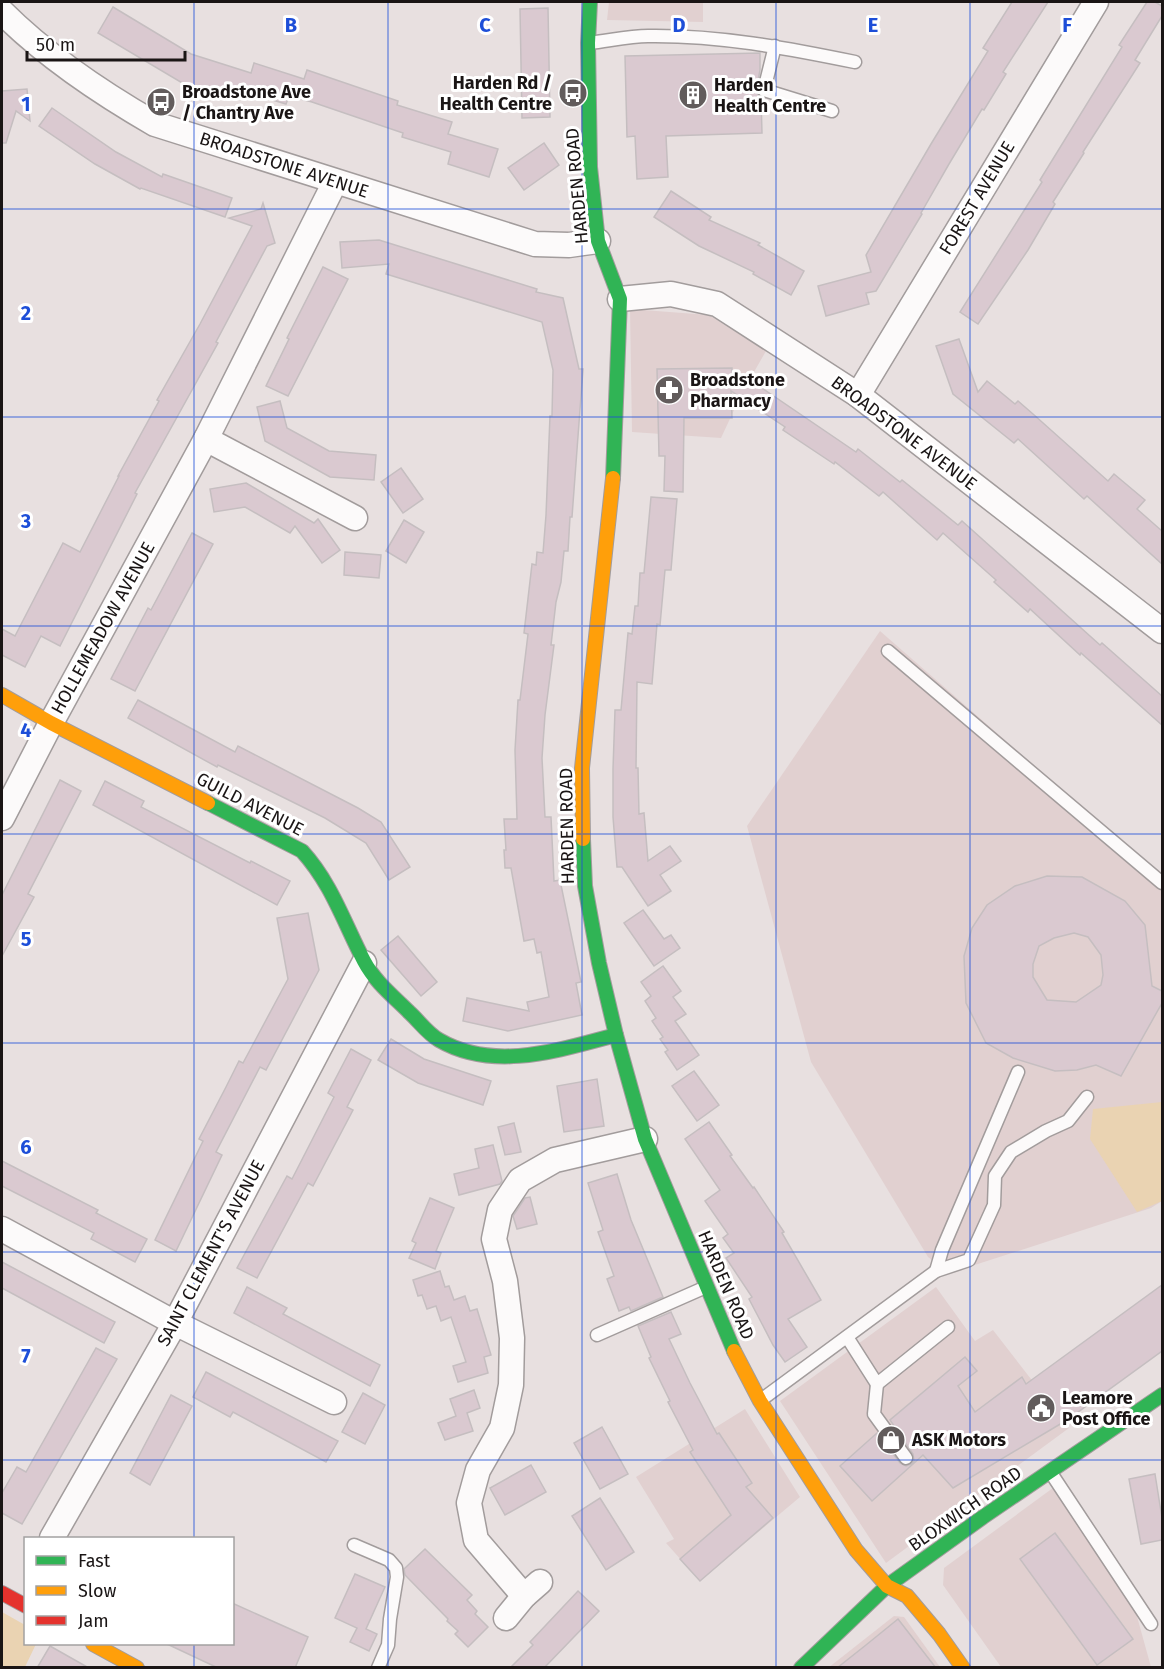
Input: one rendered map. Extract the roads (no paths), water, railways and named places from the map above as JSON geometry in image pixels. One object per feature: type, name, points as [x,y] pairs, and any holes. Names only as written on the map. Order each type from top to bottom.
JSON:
[{"type":"street","name":"HARDEN ROAD","points":[[590,2],[588,43],[590,167],[598,241],[620,299],[614,466],[582,768],[585,886],[599,963],[645,1139],[735,1354],[760,1401],[856,1550],[887,1586],[907,1596],[939,1634],[963,1668]]},
{"type":"street","name":"FOREST AVENUE","points":[[858,395],[1096,2]]},
{"type":"street","name":"BROADSTONE AVENUE","points":[[2,12],[20,30],[108,97],[155,124],[535,244],[569,245],[598,241]]},
{"type":"street","name":"HOLLEMEADOW AVENUE","points":[[2,818],[51,723],[206,439],[335,182]]},
{"type":"street","name":"BROADSTONE AVENUE","points":[[620,299],[671,294],[717,304],[858,395],[1162,631]]},
{"type":"street","points":[[206,439],[355,518]]},
{"type":"street","name":"GUILD AVENUE","points":[[2,695],[51,723],[302,851],[317,866],[336,898],[364,963],[393,998],[439,1040],[473,1054],[512,1057],[539,1054],[616,1035]]},
{"type":"street","name":"SAINT CLEMENT'S AVENUE","points":[[53,1537],[175,1323],[364,963]]},
{"type":"street","points":[[506,1618],[532,1589],[476,1540],[469,1503],[478,1470],[502,1428],[512,1385],[512,1338],[507,1292],[494,1239],[500,1210],[520,1180],[555,1160],[645,1139]]},
{"type":"street","points":[[2,1229],[175,1323],[334,1402]]},
{"type":"street","name":"BLOXWICH ROAD","points":[[801,1668],[887,1586],[1162,1395]]},
{"type":"street","points":[[95,1645],[137,1668]]},
{"type":"lane","points":[[588,43],[647,36],[722,39],[776,46],[855,62]]},
{"type":"lane","points":[[776,46],[764,90],[832,111]]},
{"type":"lane","points":[[888,651],[1162,883]]},
{"type":"lane","points":[[936,1271],[942,1250],[1018,1072]]},
{"type":"lane","points":[[760,1401],[936,1271],[969,1260],[994,1205],[995,1176],[1011,1152],[1068,1120],[1087,1096]]},
{"type":"lane","points":[[597,1335],[707,1287]]},
{"type":"lane","points":[[877,1384],[948,1327]]},
{"type":"lane","points":[[847,1337],[877,1384],[874,1414],[906,1458]]},
{"type":"lane","points":[[1050,1472],[1151,1624]]},
{"type":"lane","points":[[354,1545],[389,1560],[396,1568],[398,1577],[390,1618],[388,1646],[378,1668]]},
{"type":"place","name":"Harden Rd / Health Centre","points":[[573,93]]},
{"type":"place","name":"Harden Health Centre","points":[[693,95]]},
{"type":"place","name":"Broadstone Ave / Chantry Ave","points":[[161,102]]},
{"type":"place","name":"Broadstone Pharmacy","points":[[669,390]]},
{"type":"place","name":"Leamore Post Office","points":[[1041,1408]]},
{"type":"place","name":"ASK Motors","points":[[891,1440]]}]
